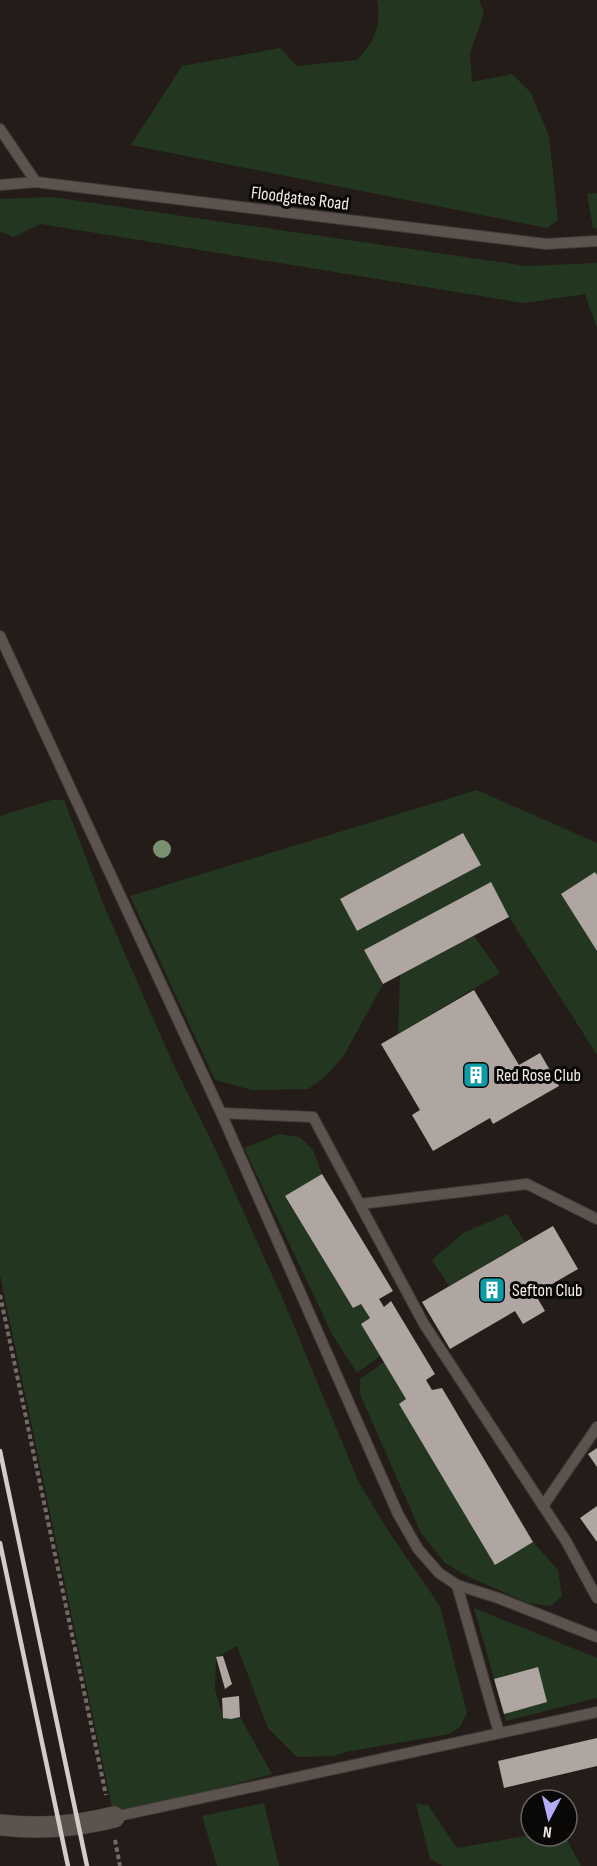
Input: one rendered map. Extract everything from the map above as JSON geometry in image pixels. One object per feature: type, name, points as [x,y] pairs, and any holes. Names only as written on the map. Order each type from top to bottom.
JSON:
[{"type":"street","points":[[0,1825],[60,1828],[112,1818]]},
{"type":"lane","points":[[0,129],[36,182]]},
{"type":"lane","name":"Floodgates Road","points":[[0,185],[36,182],[546,244],[597,241]]},
{"type":"lane","points":[[0,636],[221,1113],[398,1514],[418,1549],[439,1573],[457,1585],[498,1598],[597,1637]]},
{"type":"lane","points":[[221,1113],[313,1117],[424,1323],[566,1540],[597,1598]]},
{"type":"lane","points":[[360,1204],[527,1184],[597,1219]]},
{"type":"lane","points":[[543,1506],[597,1427]]},
{"type":"lane","points":[[457,1585],[499,1733]]},
{"type":"lane","points":[[112,1818],[597,1712]]},
{"type":"path","points":[[0,1295],[112,1818],[120,1866]]},
{"type":"green space","points":[[377,0],[479,0],[484,13],[470,53],[472,82],[512,74],[531,93],[549,136],[558,220],[547,228],[131,145],[182,66],[280,48],[297,66],[357,60],[368,47],[375,33],[378,18]]},
{"type":"green space","points":[[597,193],[597,228],[593,228],[587,194]]},
{"type":"green space","points":[[52,197],[527,266],[597,263],[597,328],[585,294],[524,303],[41,224],[13,237],[0,231],[0,199]]},
{"type":"green space","points":[[477,790],[597,843],[597,875],[595,872],[561,894],[597,951],[597,1055],[509,917],[490,883],[364,950],[383,984],[344,1055],[325,1077],[308,1089],[252,1090],[215,1080],[130,896]],"holes":[[[463,833],[480,865],[357,931],[340,899]]]},
{"type":"green space","points":[[52,800],[64,800],[105,908],[171,1059],[218,1155],[282,1297],[359,1483],[391,1535],[440,1606],[467,1713],[460,1727],[449,1734],[333,1756],[297,1757],[268,1728],[237,1646],[216,1658],[215,1689],[223,1717],[231,1719],[240,1717],[272,1774],[114,1817],[0,1275],[0,816]]},
{"type":"green space","points":[[474,936],[500,973],[398,1034],[400,975]]},
{"type":"green space","points":[[280,1134],[300,1137],[313,1150],[322,1174],[285,1197],[353,1308],[361,1304],[370,1318],[361,1324],[380,1356],[357,1373],[333,1336],[244,1148]]},
{"type":"green space","points":[[507,1214],[525,1242],[449,1286],[432,1260],[463,1233]]},
{"type":"green space","points":[[384,1362],[406,1399],[400,1404],[495,1564],[533,1542],[558,1570],[562,1596],[551,1606],[528,1603],[469,1577],[445,1563],[421,1533],[360,1394],[360,1379]]},
{"type":"green space","points":[[474,1608],[597,1658],[597,1698],[506,1721]]},
{"type":"green space","points":[[264,1803],[279,1866],[217,1866],[202,1816]]},
{"type":"green space","points":[[416,1804],[428,1805],[457,1848],[519,1837],[519,1848],[571,1848],[581,1866],[443,1866],[430,1859]]},
{"type":"building","points":[[463,833],[481,865],[357,931],[340,899]]},
{"type":"building","points":[[595,872],[597,875],[597,951],[561,894]]},
{"type":"building","points":[[491,882],[509,917],[383,984],[364,950]]},
{"type":"building","name":"Red Rose Club","points":[[474,990],[519,1065],[540,1053],[559,1086],[493,1124],[490,1118],[433,1151],[412,1115],[420,1110],[381,1044]]},
{"type":"building","points":[[322,1174],[393,1291],[379,1299],[384,1307],[391,1301],[435,1374],[426,1380],[432,1390],[442,1388],[533,1542],[495,1565],[399,1404],[406,1399],[361,1324],[370,1318],[361,1304],[353,1308],[285,1196]]},
{"type":"building","name":"Sefton Club","points":[[553,1226],[578,1269],[535,1294],[545,1311],[523,1324],[515,1311],[450,1349],[422,1302]]},
{"type":"building","points":[[597,1448],[597,1467],[588,1454]]},
{"type":"building","points":[[597,1506],[597,1542],[580,1518]]},
{"type":"building","points":[[223,1656],[232,1684],[225,1689],[216,1657]]},
{"type":"building","points":[[538,1667],[547,1702],[504,1714],[494,1679]]},
{"type":"building","points":[[239,1696],[240,1717],[223,1718],[222,1698]]},
{"type":"building","points":[[597,1738],[597,1766],[504,1788],[498,1761]]},
{"type":"railway","points":[[0,1451],[87,1866]]},
{"type":"railway","points":[[0,1543],[68,1866]]},
{"type":"place","name":"Red Rose Club","points":[[476,1075]]},
{"type":"place","name":"Sefton Club","points":[[492,1290]]}]
